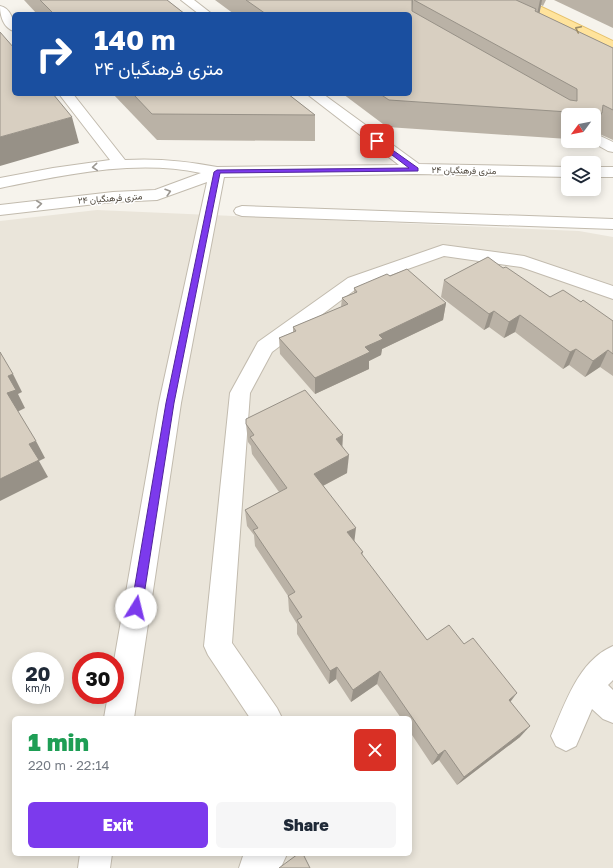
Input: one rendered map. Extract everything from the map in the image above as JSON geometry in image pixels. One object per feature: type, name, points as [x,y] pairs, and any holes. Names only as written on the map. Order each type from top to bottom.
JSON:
[{"type":"main road","points":[[518,0],[613,46]]},
{"type":"street","points":[[187,0],[203,12]]},
{"type":"street","points":[[0,9],[12,24]]},
{"type":"street","points":[[68,96],[121,165]]},
{"type":"street","points":[[317,96],[415,169]]},
{"type":"street","points":[[601,141],[613,148]]},
{"type":"street","name":"۲۴ متری فرهنگیان","points":[[0,182],[67,170],[164,163],[195,166],[217,172],[415,169],[561,172]]},
{"type":"street","points":[[118,716],[170,403],[217,172]]},
{"type":"street","name":"۲۴ متری فرهنگیان","points":[[0,210],[113,197],[157,195],[181,188],[217,172]]},
{"type":"street","points":[[601,172],[613,172]]},
{"type":"street","points":[[242,211],[613,224]]},
{"type":"street","points":[[442,218],[443,250]]},
{"type":"street","points":[[266,716],[218,646],[240,393],[265,347],[354,282],[443,250],[524,262],[613,293]]},
{"type":"street","points":[[566,736],[588,686],[613,660]]},
{"type":"street","points":[[588,686],[613,709]]},
{"type":"street","points":[[94,868],[96,856]]},
{"type":"street","points":[[255,868],[269,856]]},
{"type":"shaded area","points":[[97,210],[579,231],[613,237],[613,868],[0,868],[0,221]]},
{"type":"building","points":[[40,0],[167,0],[182,12],[52,12]]},
{"type":"building","points":[[246,0],[412,0],[412,11],[570,100],[577,101],[577,89],[414,0],[516,0],[536,9],[535,11],[613,48],[613,110],[603,105],[601,113],[601,108],[561,108],[561,112],[389,100],[383,96],[412,96],[412,12],[263,12]]},
{"type":"building","points":[[0,32],[12,46],[12,96],[55,96],[72,117],[0,137]]},
{"type":"building","points":[[135,96],[291,96],[315,115],[152,114]]},
{"type":"building","points":[[488,257],[503,268],[506,267],[550,297],[563,290],[581,302],[583,300],[613,321],[613,354],[608,350],[593,361],[576,349],[570,352],[520,315],[509,322],[494,311],[489,314],[444,280]]},
{"type":"building","points":[[407,269],[446,303],[379,335],[383,339],[365,347],[370,352],[315,378],[279,338],[296,331],[293,327],[348,304],[342,298],[357,292],[354,288],[387,274],[390,276]]},
{"type":"building","points":[[0,352],[13,374],[8,376],[16,390],[7,393],[36,441],[29,444],[39,460],[0,479]]},
{"type":"building","points":[[305,390],[343,435],[336,439],[349,455],[314,474],[356,528],[347,532],[363,552],[361,553],[427,640],[449,625],[464,644],[473,638],[517,693],[509,700],[530,726],[464,777],[445,750],[438,755],[380,671],[353,690],[337,667],[330,671],[297,620],[302,617],[288,596],[295,592],[253,530],[258,528],[245,510],[287,488],[250,437],[254,435],[246,424],[246,419]]},
{"type":"building","points":[[295,856],[304,856],[310,868],[279,868]]},
{"type":"route","points":[[136,608],[170,403],[217,172],[415,169],[377,141]]}]
